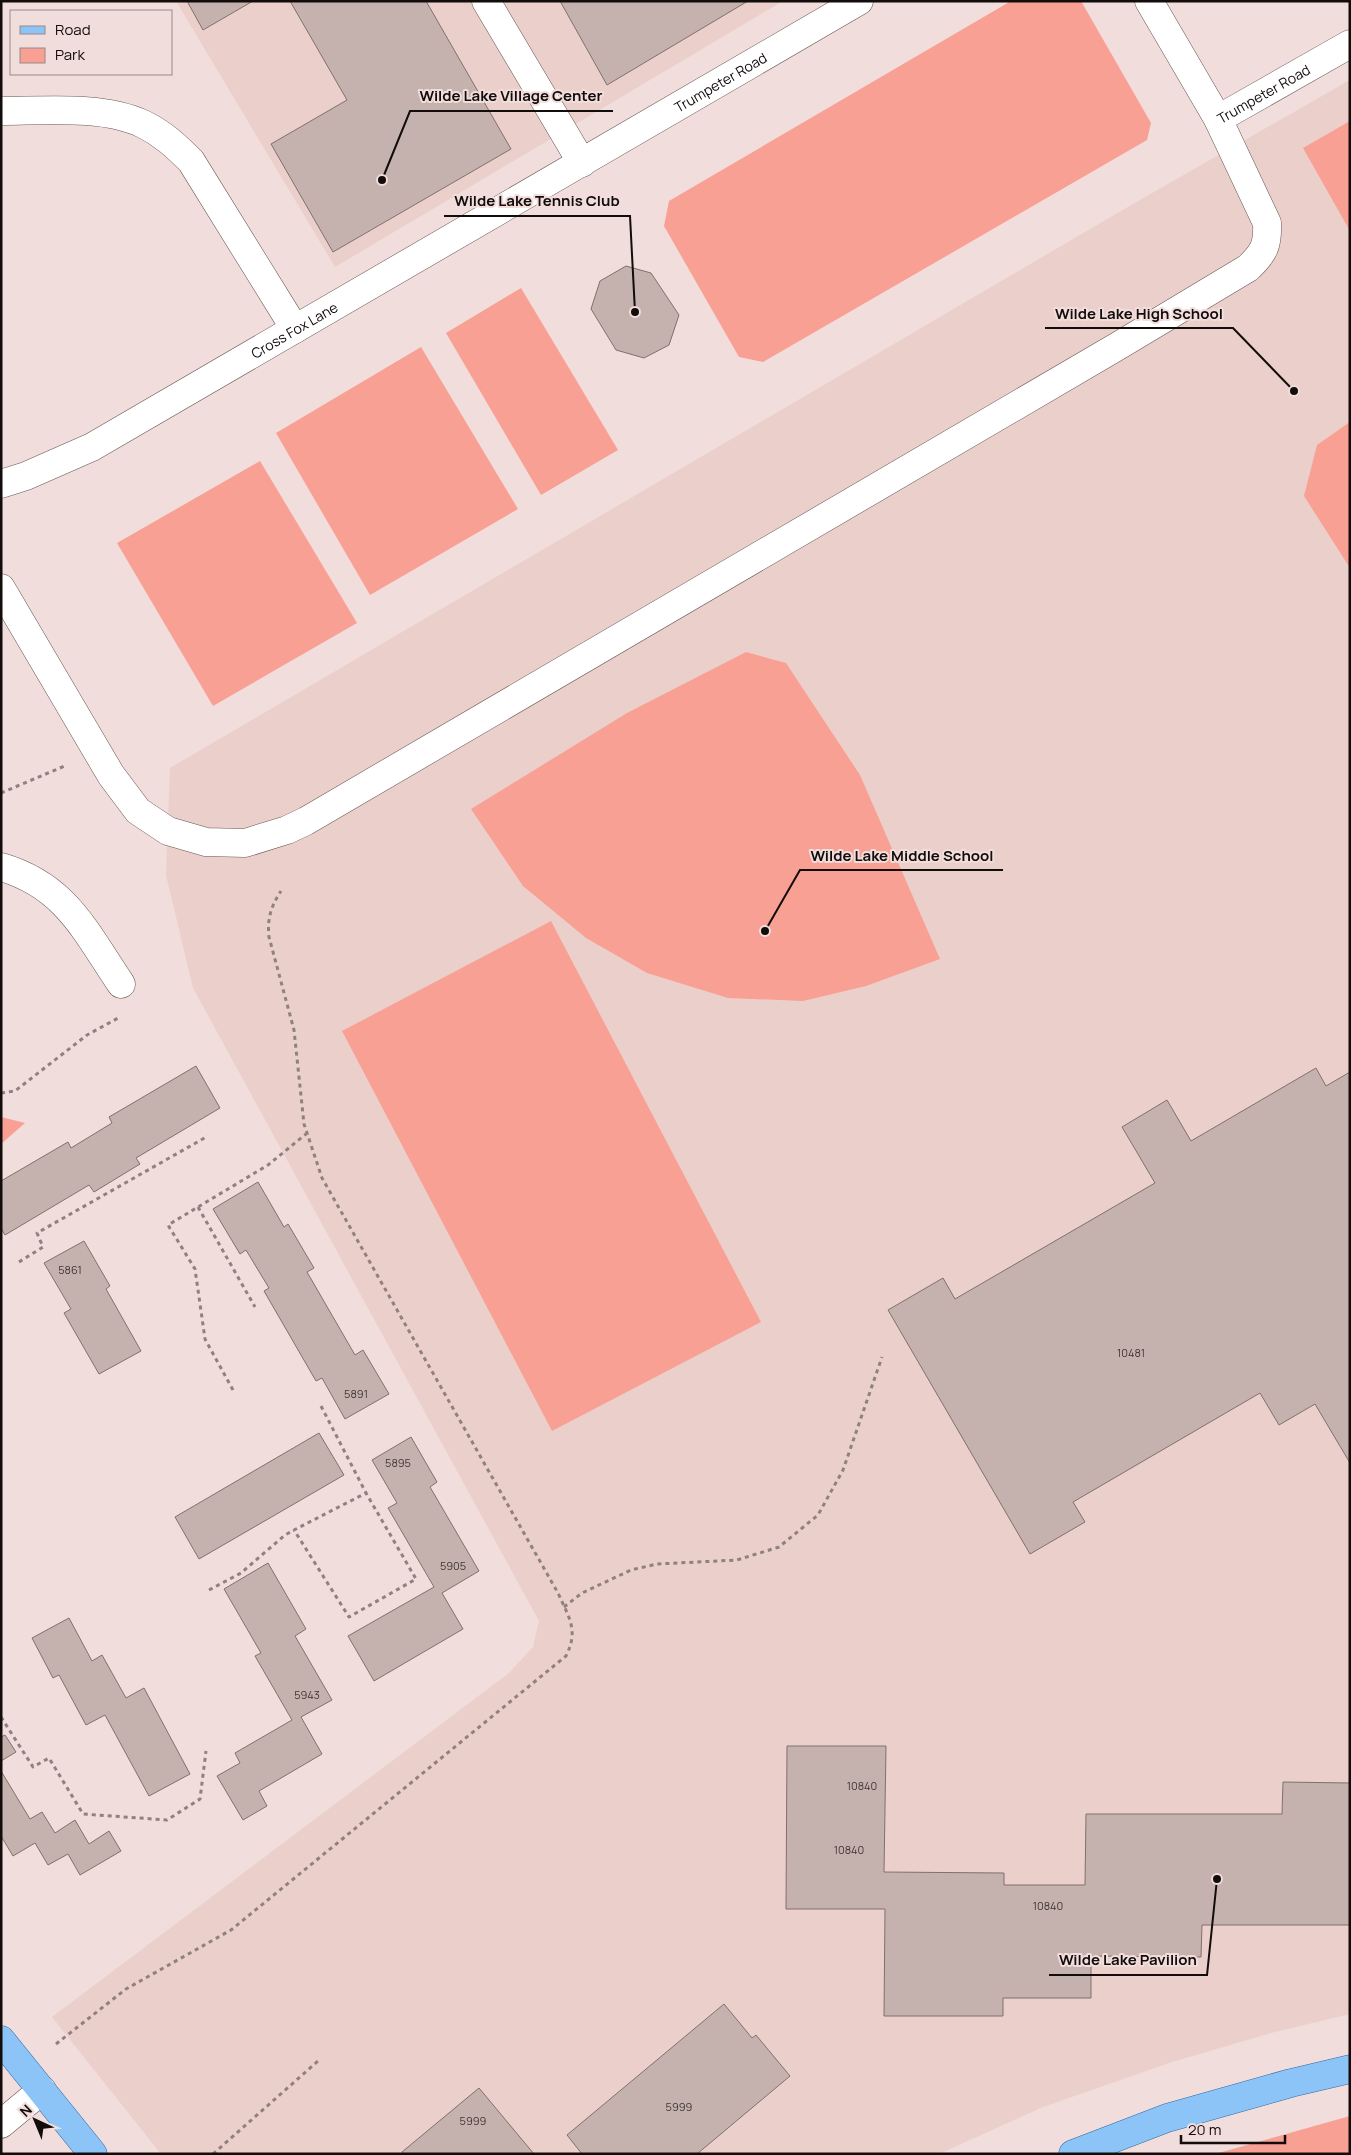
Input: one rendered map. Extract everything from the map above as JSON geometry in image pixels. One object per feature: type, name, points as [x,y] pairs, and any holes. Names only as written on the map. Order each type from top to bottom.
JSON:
[{"type":"main road","points":[[1,2040],[93,2154]]},
{"type":"main road","points":[[1073,2154],[1167,2118],[1291,2083],[1350,2069]]},
{"type":"street","points":[[486,1],[582,163]]},
{"type":"street","name":"Trumpeter Road","points":[[582,163],[859,1]]},
{"type":"street","name":"Trumpeter Road","points":[[1149,1],[1218,119],[1350,44]]},
{"type":"street","points":[[1,111],[78,111],[110,114],[142,123],[170,140],[191,161],[295,329]]},
{"type":"street","points":[[1,588],[111,775],[138,811],[168,830],[206,842],[245,843],[287,830],[1003,415],[1248,268],[1260,256],[1268,240],[1267,223],[1218,119]]},
{"type":"street","name":"Cross Fox Lane","points":[[1,484],[26,476],[92,447],[582,163]]},
{"type":"street","points":[[1,867],[18,872],[43,884],[58,897],[73,913],[121,984]]},
{"type":"street","points":[[1,2124],[42,2090]]},
{"type":"path","points":[[1,793],[70,764]]},
{"type":"path","points":[[56,2044],[126,1989],[231,1930],[566,1656],[573,1643],[573,1628],[564,1607],[322,1178],[306,1134],[294,1030],[269,938],[268,924],[272,905],[281,891]]},
{"type":"path","points":[[1,1093],[15,1091],[86,1035],[120,1017],[121,984]]},
{"type":"path","points":[[233,1390],[204,1339],[195,1269],[168,1225],[268,1165],[306,1134]]},
{"type":"path","points":[[19,1262],[43,1247],[37,1232],[208,1136]]},
{"type":"path","points":[[198,1208],[255,1307]]},
{"type":"path","points":[[564,1607],[582,1593],[631,1570],[657,1564],[738,1560],[779,1547],[818,1516],[843,1470],[882,1357]]},
{"type":"path","points":[[294,1530],[349,1617],[416,1579],[366,1493],[321,1406]]},
{"type":"path","points":[[209,1590],[241,1573],[285,1535],[366,1493]]},
{"type":"path","points":[[1,1717],[33,1767],[49,1758],[83,1814],[168,1820],[200,1799],[206,1750]]},
{"type":"path","points":[[213,2154],[318,2061]]},
{"type":"shaded area","points":[[176,1],[783,1],[335,267]]},
{"type":"shaded area","points":[[1350,80],[1350,2014],[1271,2033],[1169,2063],[1043,2107],[939,2154],[161,2154],[52,2017],[509,1673],[533,1647],[539,1621],[193,988],[166,875],[170,768],[1126,208]]},
{"type":"green space","points":[[1011,1],[1081,1],[1151,123],[1147,140],[763,362],[739,357],[664,226],[669,201]]},
{"type":"green space","points":[[1350,121],[1350,231],[1303,148]]},
{"type":"green space","points":[[521,288],[618,450],[541,495],[446,333]]},
{"type":"green space","points":[[421,347],[518,509],[370,595],[276,433]]},
{"type":"green space","points":[[1350,422],[1350,568],[1304,496],[1317,445]]},
{"type":"green space","points":[[260,461],[357,623],[213,706],[117,543]]},
{"type":"green space","points":[[746,652],[786,663],[860,775],[940,959],[866,986],[803,1001],[728,998],[647,973],[586,938],[523,886],[471,809],[627,713]]},
{"type":"green space","points":[[551,921],[761,1322],[552,1431],[342,1031]]},
{"type":"green space","points":[[1,1117],[25,1123],[1,1144]]},
{"type":"green space","points":[[1350,2116],[1350,2154],[1215,2154]]},
{"type":"building","points":[[187,1],[253,1],[203,30]]},
{"type":"building","points":[[290,1],[426,1],[511,149],[333,252],[271,144],[347,100]]},
{"type":"building","points":[[560,1],[748,1],[607,85]]},
{"type":"building","points":[[626,266],[651,273],[679,315],[669,345],[644,358],[616,350],[591,309],[600,281]]},
{"type":"building","points":[[196,1066],[220,1108],[136,1158],[140,1164],[94,1192],[89,1185],[5,1235],[1,1228],[1,1181],[68,1142],[71,1148],[112,1123],[109,1117]]},
{"type":"building","points":[[1316,1068],[1326,1086],[1350,1072],[1350,1463],[1315,1404],[1279,1425],[1260,1393],[1073,1502],[1085,1522],[1030,1554],[888,1310],[943,1278],[955,1299],[1155,1183],[1122,1127],[1167,1100],[1191,1141]]},
{"type":"building","points":[[258,1182],[284,1227],[288,1224],[314,1268],[307,1272],[355,1355],[363,1350],[389,1394],[345,1419],[322,1378],[316,1381],[264,1291],[269,1288],[246,1250],[240,1254],[213,1209]]},
{"type":"building","points":[[84,1241],[110,1286],[106,1289],[141,1351],[99,1374],[64,1313],[71,1309],[44,1263]]},
{"type":"building","points":[[319,1433],[344,1475],[199,1559],[175,1517]]},
{"type":"building","points":[[411,1437],[437,1482],[430,1487],[479,1571],[442,1593],[463,1629],[374,1681],[348,1636],[434,1587],[388,1508],[397,1503],[372,1460]]},
{"type":"building","points":[[268,1563],[306,1629],[295,1636],[332,1700],[301,1717],[322,1754],[259,1791],[267,1806],[243,1820],[217,1776],[240,1763],[235,1753],[292,1720],[255,1656],[261,1653],[224,1589]]},
{"type":"building","points":[[69,1618],[92,1661],[102,1655],[126,1698],[144,1688],[190,1774],[149,1796],[105,1715],[86,1725],[59,1675],[53,1678],[32,1638]]},
{"type":"building","points":[[5,1735],[16,1752],[1,1761],[1,1737]]},
{"type":"building","points":[[787,1746],[886,1746],[884,1872],[1004,1873],[1004,1885],[1085,1885],[1086,1814],[1282,1814],[1283,1782],[1350,1783],[1350,1925],[1202,1925],[1201,1957],[1091,1956],[1091,1998],[1003,1998],[1003,2016],[884,2016],[885,1909],[786,1909]]},
{"type":"building","points":[[1,1771],[30,1819],[42,1812],[55,1833],[75,1820],[89,1844],[109,1831],[121,1851],[80,1875],[68,1854],[48,1865],[35,1843],[13,1856],[1,1836]]},
{"type":"building","points":[[724,2004],[752,2038],[756,2035],[790,2076],[697,2154],[582,2154],[567,2135]]},
{"type":"building","points":[[479,2088],[534,2154],[404,2154],[402,2152]]},
{"type":"place","name":"Wilde Lake Village Center","points":[[382,180]]},
{"type":"place","name":"Wilde Lake Tennis Club","points":[[635,312]]},
{"type":"place","name":"Wilde Lake High School","points":[[1294,391]]},
{"type":"place","name":"Wilde Lake Middle School","points":[[765,931]]},
{"type":"place","name":"Wilde Lake Pavilion","points":[[1217,1879]]}]
